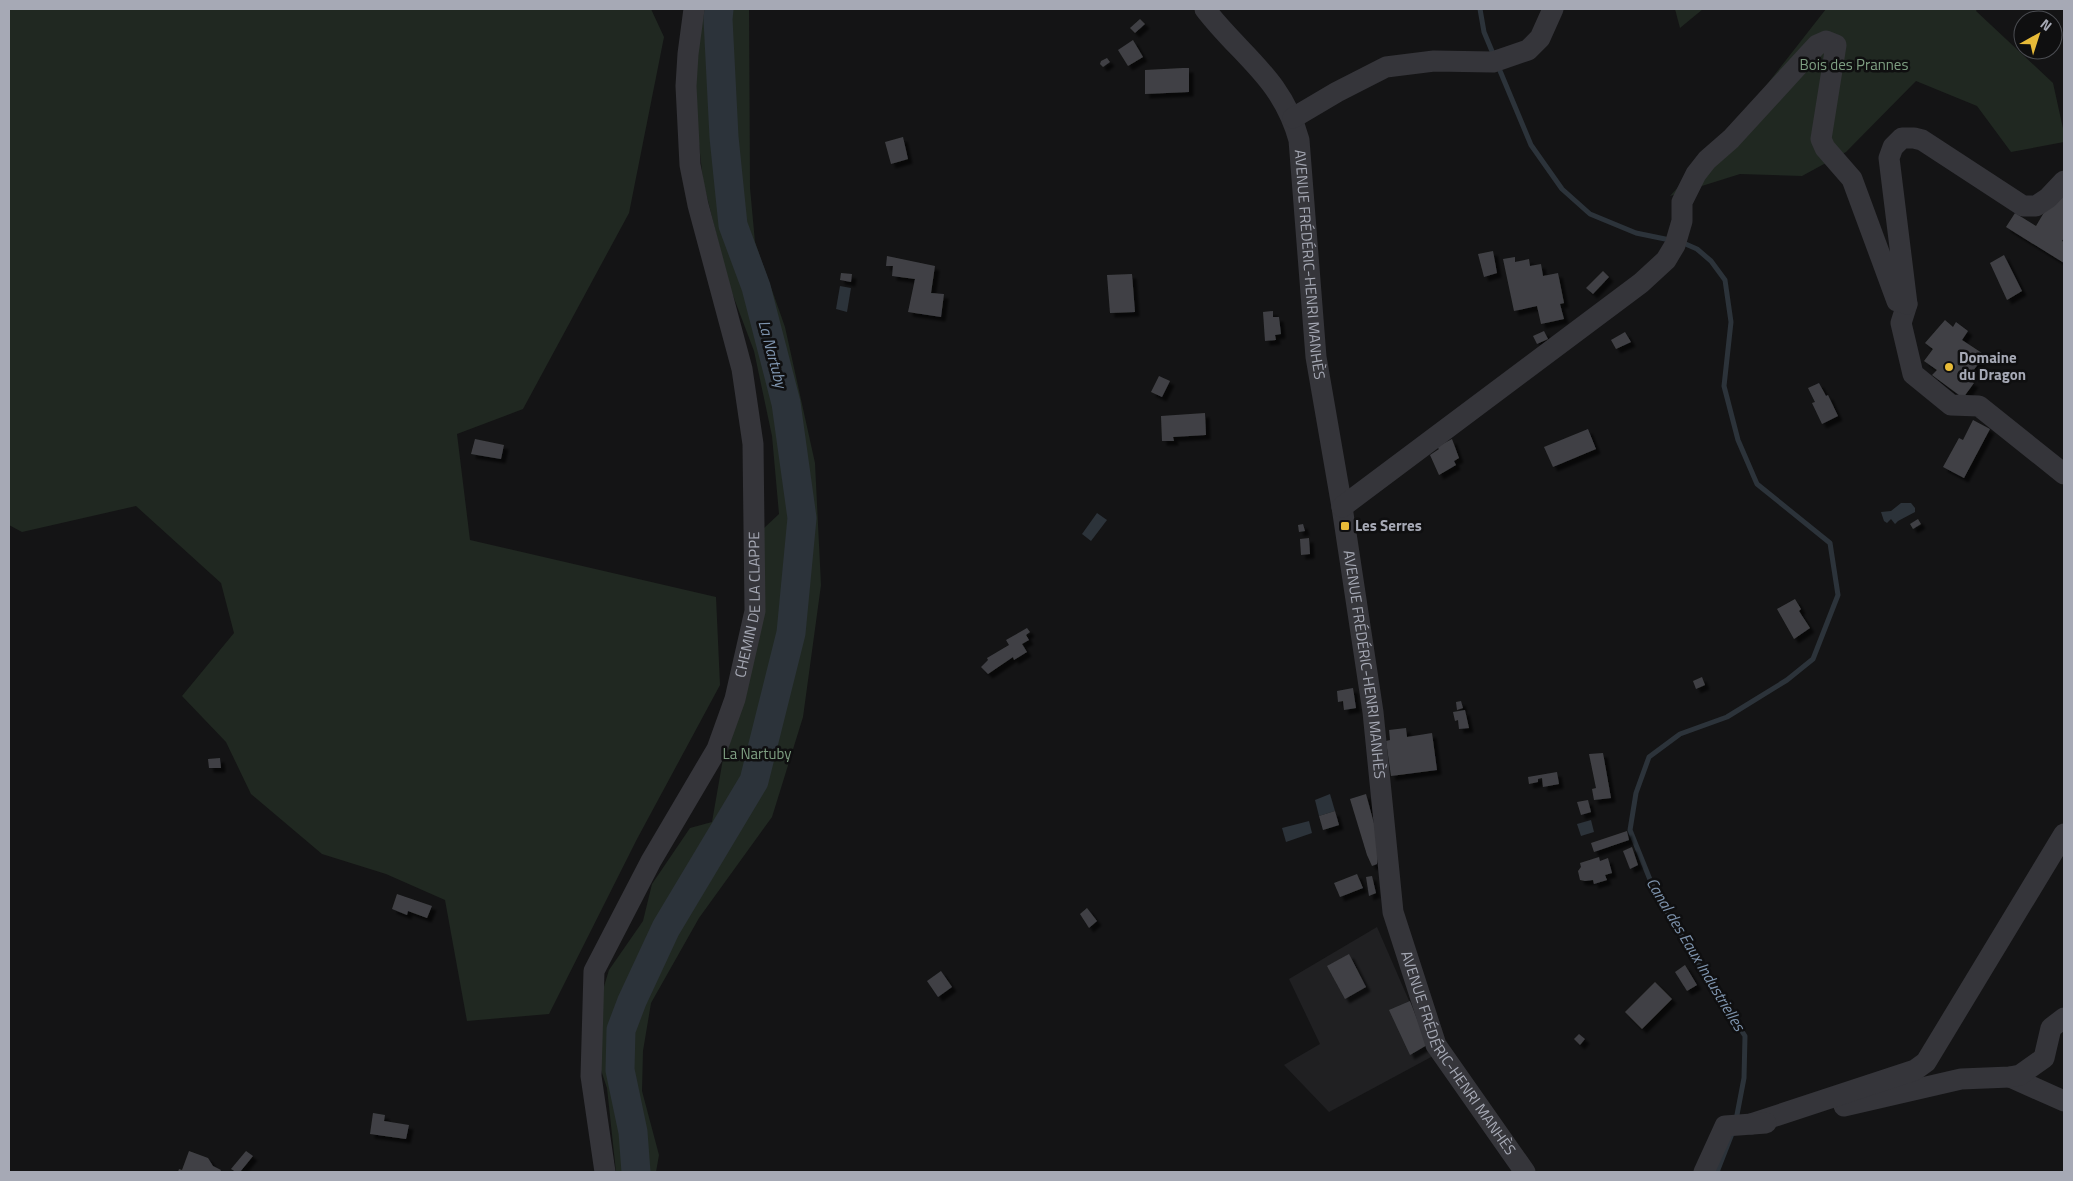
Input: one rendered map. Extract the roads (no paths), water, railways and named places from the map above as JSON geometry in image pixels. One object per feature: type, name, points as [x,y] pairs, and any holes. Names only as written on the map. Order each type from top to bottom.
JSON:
[{"type":"street","name":"CHEMIN DE LA CLAPPE","points":[[606,1172],[591,1076],[594,971],[651,861],[717,749],[735,698],[755,612],[753,444],[742,369],[698,205],[690,164],[686,86],[694,9]]},
{"type":"street","name":"AVENUE FRÉDÉRIC-HENRI MANHÈS","points":[[1205,9],[1219,27],[1260,68],[1279,92],[1293,118],[1299,140],[1316,357],[1342,506],[1373,712],[1393,912],[1436,1045],[1525,1172]]},
{"type":"street","points":[[1293,118],[1337,92],[1386,67],[1434,61],[1493,62],[1528,50],[1540,38],[1553,9]]},
{"type":"street","points":[[1342,506],[1641,283],[1666,260],[1675,245],[1682,220],[1682,202],[1696,174],[1707,160],[1731,139],[1817,45],[1826,41],[1836,45],[1821,139],[1825,148],[1852,178],[1897,301],[1907,304]]},
{"type":"street","points":[[2064,181],[2048,198],[2036,206],[2023,206],[1922,140],[1902,138],[1893,147],[1889,158],[1907,304],[1901,323],[1913,374],[1951,405],[1979,406],[2064,474]]},
{"type":"street","points":[[1751,1124],[1915,1070],[1926,1062],[2064,834]]},
{"type":"street","points":[[1704,1172],[1724,1126],[1774,1122],[1961,1079],[2020,1075],[2044,1058],[2052,1028],[2064,1018]]},
{"type":"street","points":[[2010,1077],[2064,1101]]},
{"type":"waterway","name":"La Nartuby","points":[[636,1172],[633,1132],[620,1070],[621,1030],[632,1001],[666,928],[754,781],[791,633],[802,518],[786,403],[756,287],[733,225],[724,137],[719,9]]},
{"type":"waterway","name":"Canal des Eaux Industrielles","points":[[1480,9],[1484,32],[1494,56]]},
{"type":"waterway","name":"Canal des Eaux Industrielles","points":[[1498,66],[1531,145],[1562,189],[1590,214],[1636,233],[1670,240]]},
{"type":"waterway","name":"Canal des Eaux Industrielles","points":[[1681,242],[1697,249],[1711,261],[1725,280],[1731,322],[1724,386],[1738,440],[1757,484],[1830,543],[1838,595],[1813,659],[1787,680],[1727,717],[1680,734],[1649,757],[1636,793],[1630,830],[1655,892],[1745,1036],[1744,1078],[1736,1120]]},
{"type":"waterway","name":"Canal des Eaux Industrielles","points":[[1717,1172],[1733,1131]]},
{"type":"place","name":"Domaine du Dragon","points":[[1949,367]]},
{"type":"place","name":"Les Serres","points":[[1345,526]]},
{"type":"park label","name":"Bois des Prannes","points":[[1854,65]]}]
